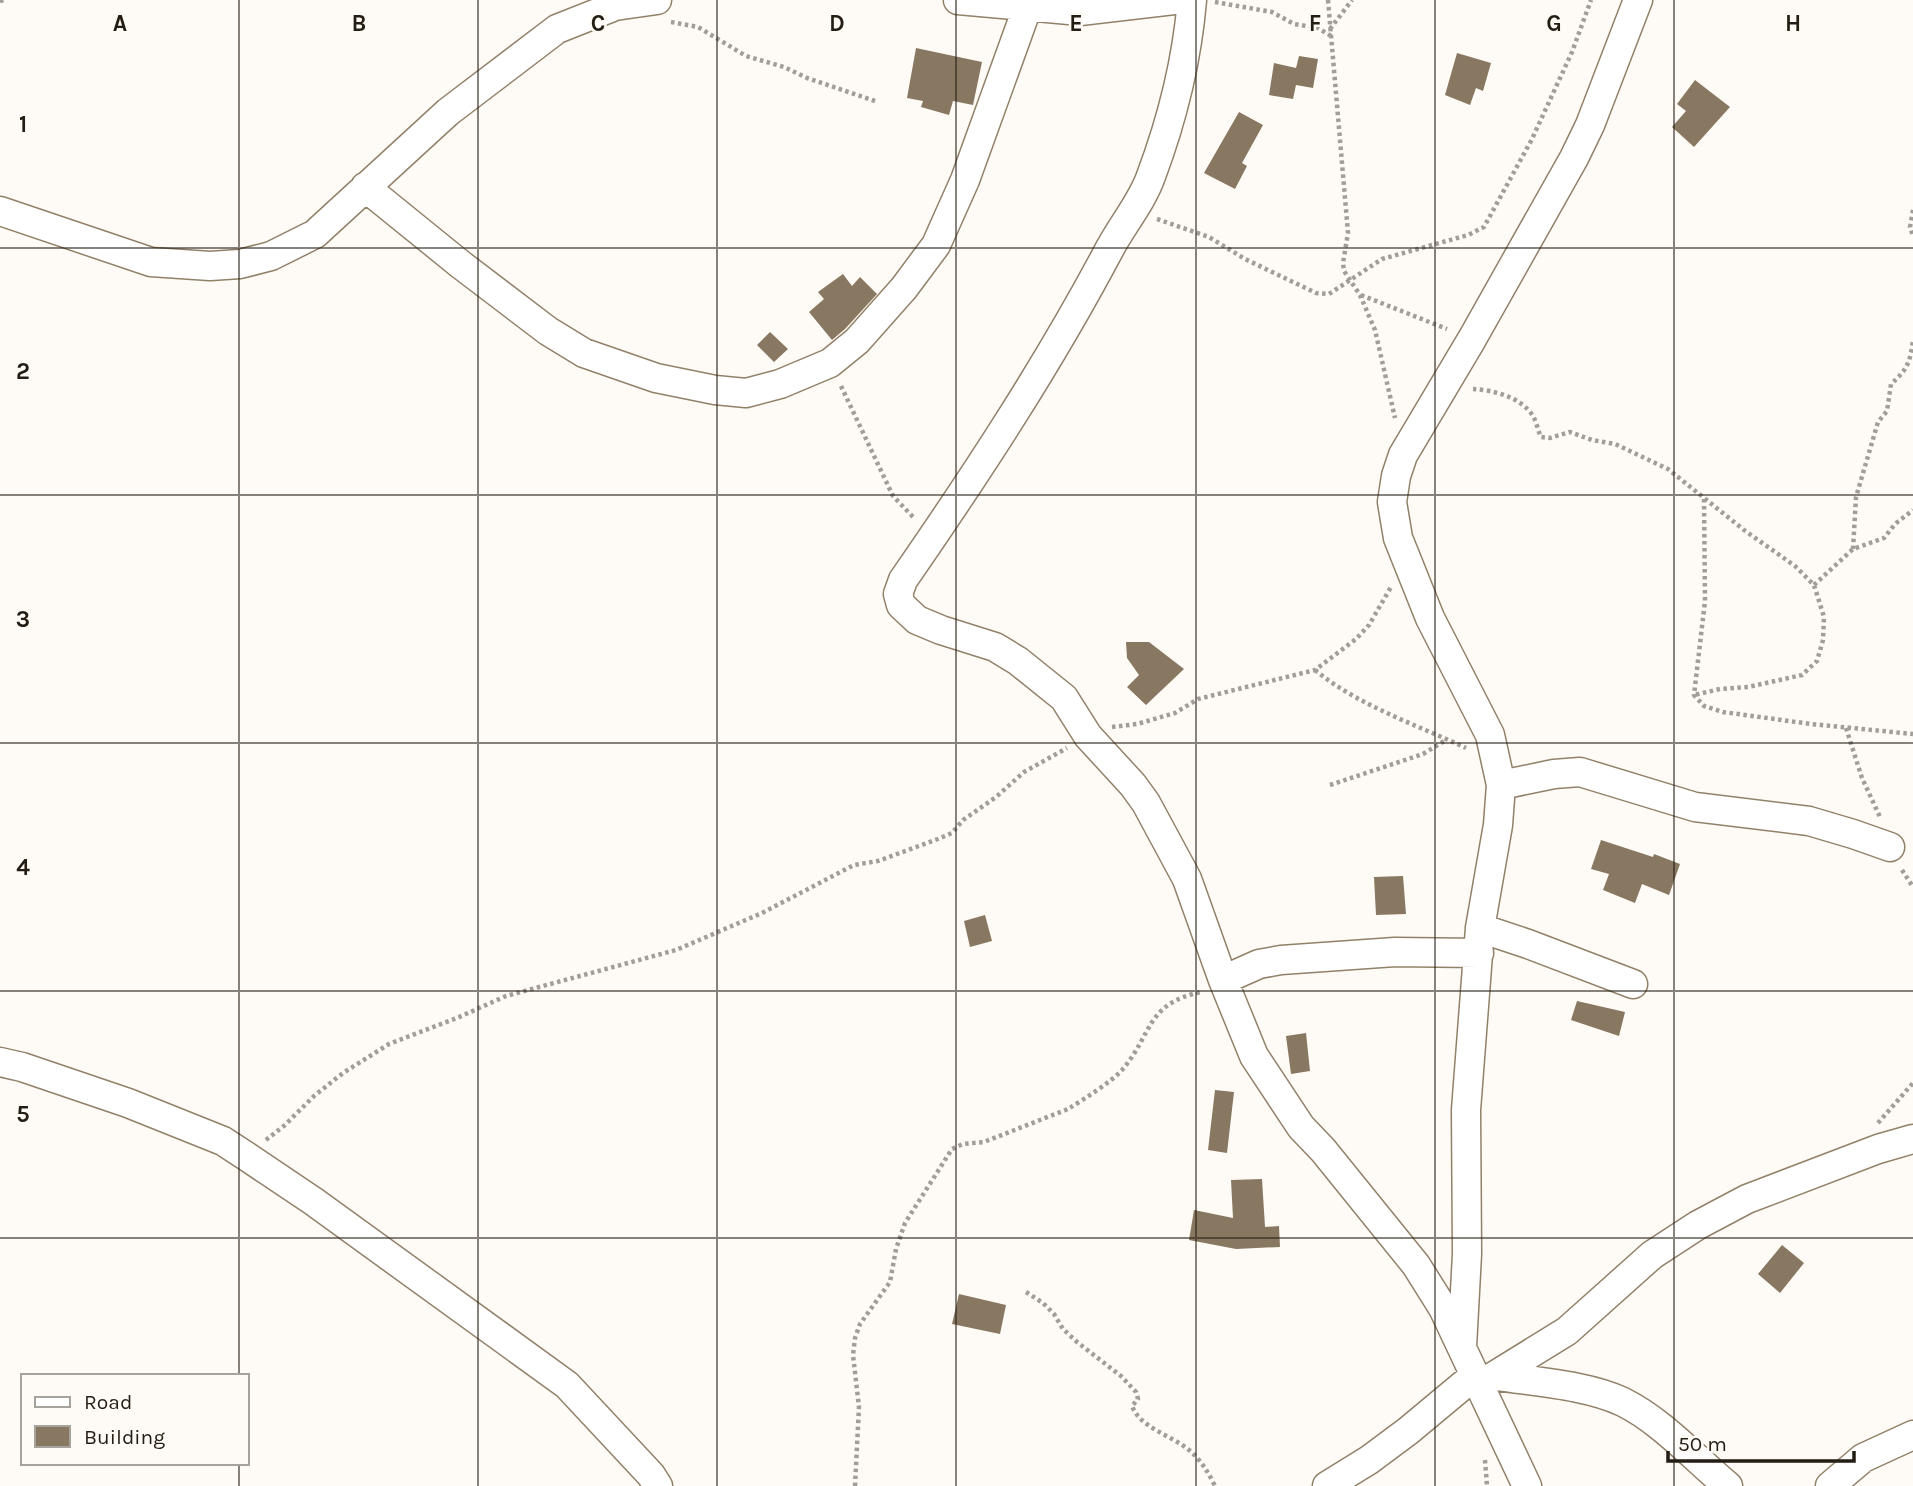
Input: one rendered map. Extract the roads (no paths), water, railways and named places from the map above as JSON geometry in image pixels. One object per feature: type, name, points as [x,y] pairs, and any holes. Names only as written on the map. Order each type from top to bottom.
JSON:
[{"type":"street","points":[[958,0],[1030,4],[1080,11],[1174,0]]},
{"type":"street","points":[[1192,0],[1189,39],[1171,117],[1150,179],[1070,321],[975,477],[903,580],[898,594],[901,605],[917,620],[995,647],[1018,661],[1064,698],[1096,730],[1146,803],[1187,879],[1224,983],[1254,1056],[1301,1127],[1323,1150],[1416,1265],[1443,1308],[1461,1350],[1483,1379],[1527,1486]]},
{"type":"street","points":[[1461,1350],[1466,1307],[1466,1111],[1480,940],[1498,825],[1499,772],[1490,735],[1430,618],[1410,570],[1398,538],[1392,502],[1403,454],[1472,339],[1574,158],[1590,125],[1638,0]]},
{"type":"street","points":[[365,187],[460,264],[548,331],[584,354],[656,378],[715,390],[746,393],[780,384],[830,363],[857,341],[904,288],[936,245],[965,180],[1030,4]]},
{"type":"street","points":[[0,211],[151,262],[210,267],[240,264],[271,256],[315,234],[448,113],[557,29],[615,6],[658,11]]},
{"type":"street","points":[[1499,772],[1580,772],[1695,807],[1809,821],[1890,847]]},
{"type":"street","points":[[1224,983],[1259,964],[1281,960],[1395,952],[1480,940],[1528,944],[1633,984]]},
{"type":"street","points":[[0,1062],[128,1103],[223,1141],[324,1209],[567,1385],[658,1486]]},
{"type":"street","points":[[1327,1486],[1483,1379],[1567,1331],[1652,1255],[1698,1225],[1747,1199],[1878,1149],[1913,1139]]},
{"type":"street","points":[[1483,1379],[1553,1384],[1605,1395],[1622,1402],[1685,1446],[1728,1486]]},
{"type":"street","points":[[1830,1486],[1863,1458],[1913,1435]]}]
